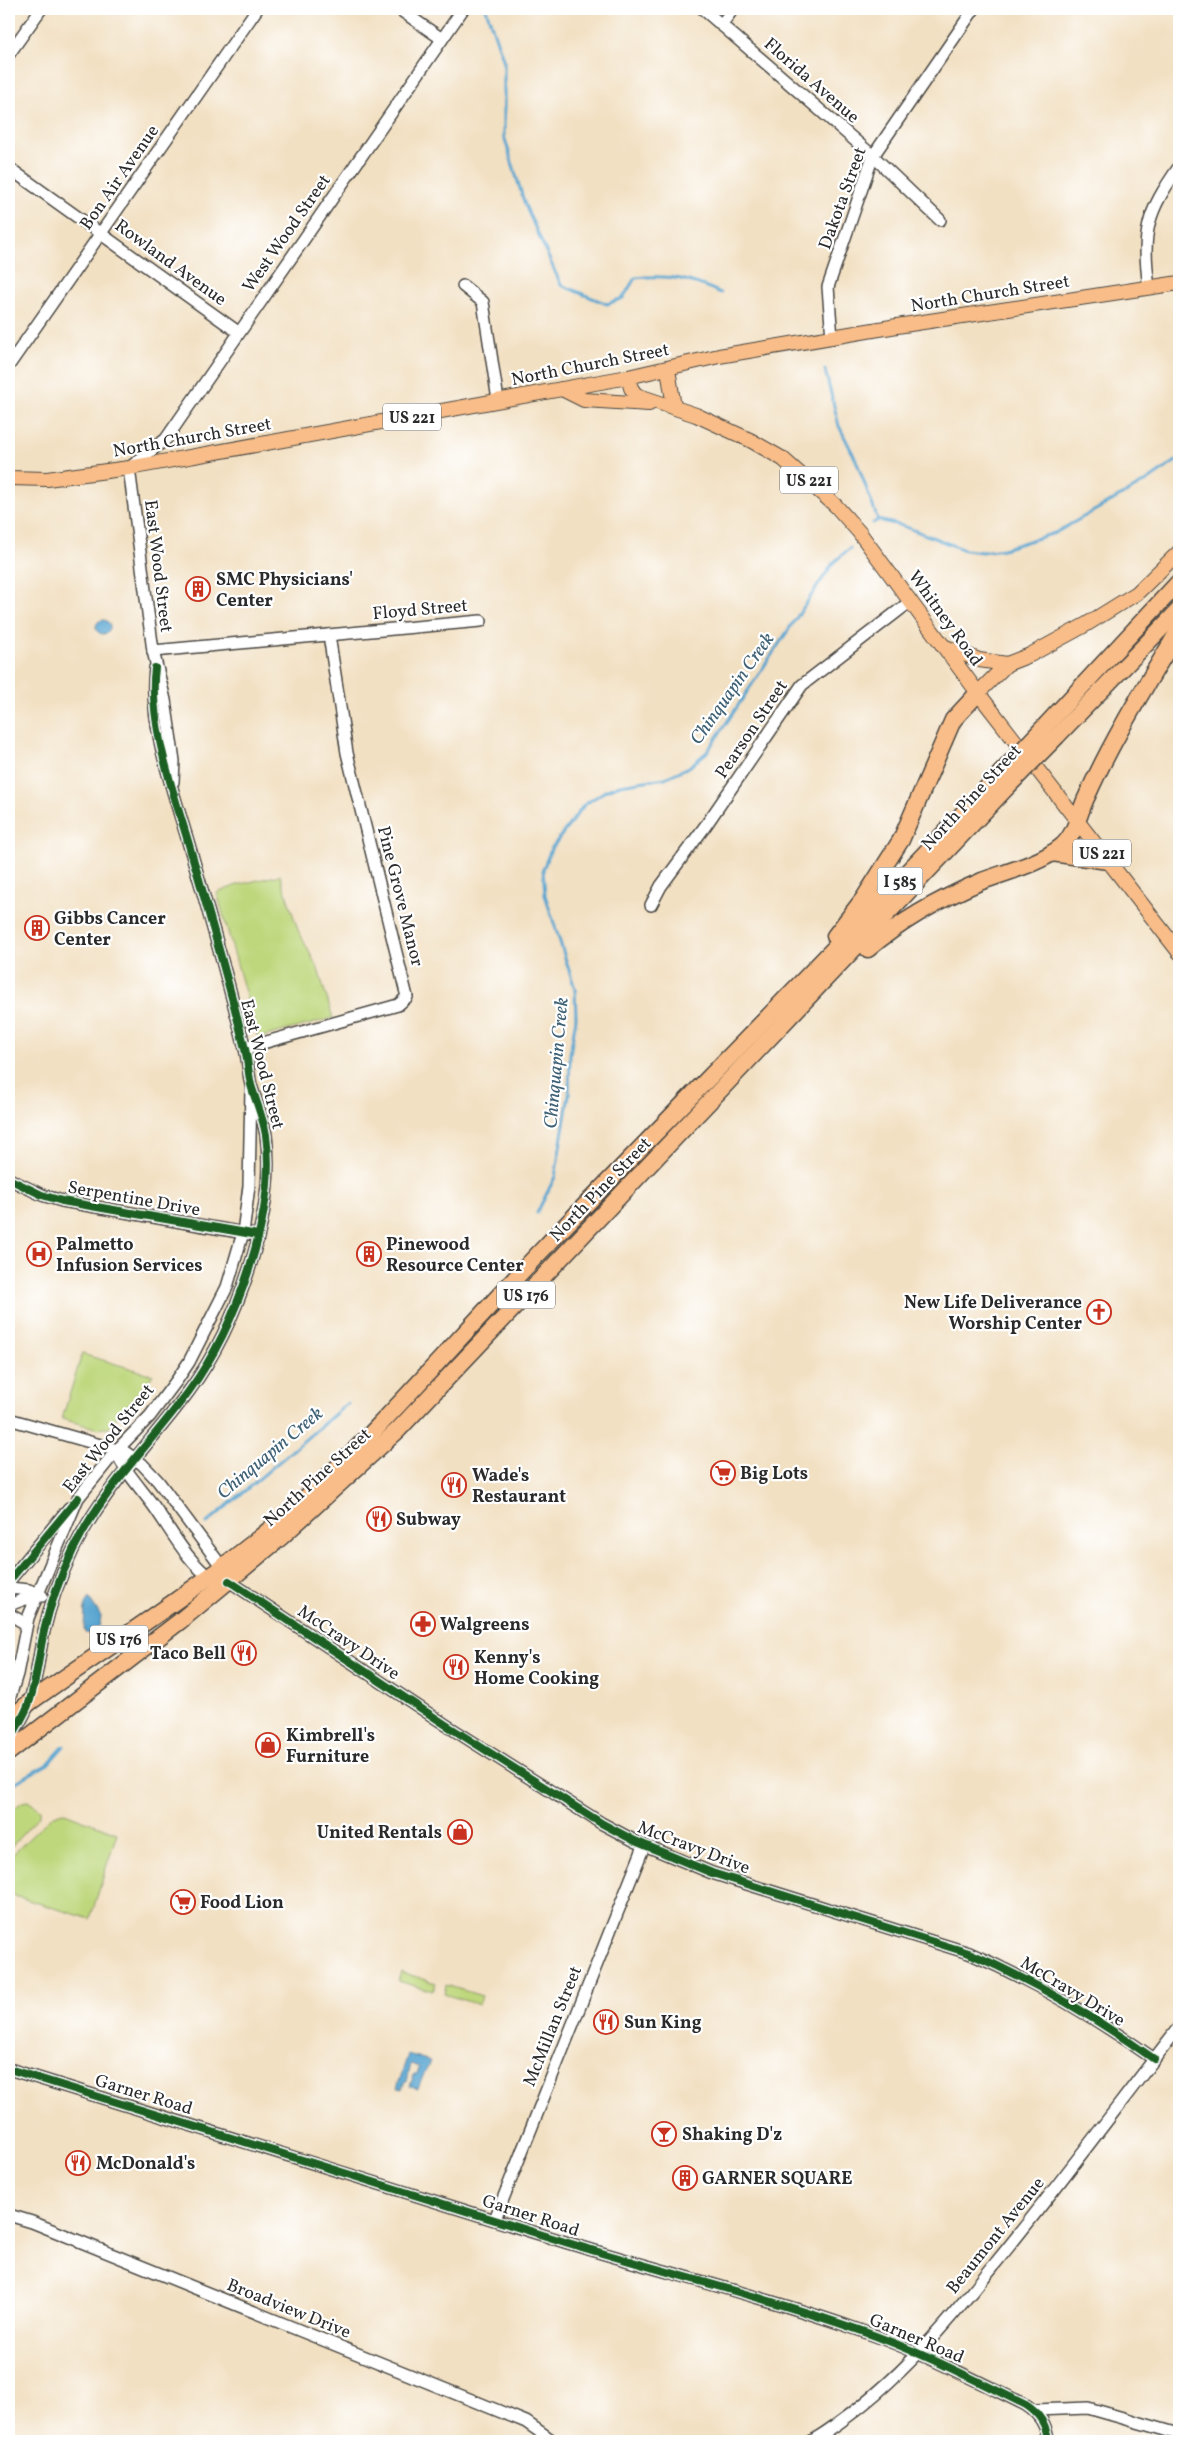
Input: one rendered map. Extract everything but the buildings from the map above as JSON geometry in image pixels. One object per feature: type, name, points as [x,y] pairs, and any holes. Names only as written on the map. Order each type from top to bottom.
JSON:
[{"type":"highway","name":"North Pine Street","points":[[1052,730],[1179,582]]},
{"type":"highway","name":"North Pine Street","points":[[9,1752],[170,1630],[396,1408],[542,1250],[797,985],[1052,730],[1179,610]]},
{"type":"highway","points":[[810,997],[883,936],[928,907],[954,893],[1052,853],[1068,840],[1086,796],[1145,685],[1179,630]]},
{"type":"highway","points":[[797,985],[884,869],[916,809],[954,720],[978,693]]},
{"type":"highway","name":"North Pine Street","points":[[9,1720],[30,1702],[209,1577],[226,1573],[321,1502],[398,1430],[810,997],[1004,780]]},
{"type":"highway","points":[[1052,853],[1108,860]]},
{"type":"main road","name":"North Church Street","points":[[9,478],[47,479],[129,468],[628,377],[719,356],[1179,283]]},
{"type":"main road","points":[[562,389],[584,400],[671,406],[668,368]]},
{"type":"main road","name":"Whitney Road","points":[[628,377],[630,388],[636,395],[671,406],[750,440],[783,459],[811,481],[859,532],[978,693],[1179,952]]},
{"type":"main road","points":[[978,693],[1007,664],[1030,655],[1087,624],[1137,593],[1179,552]]},
{"type":"main road","points":[[943,646],[979,660],[1007,664]]},
{"type":"street","points":[[9,54],[41,9]]},
{"type":"street","name":"Bon Air Avenue","points":[[9,365],[257,9]]},
{"type":"street","points":[[399,9],[442,39]]},
{"type":"street","name":"West Wood Street","points":[[129,468],[166,439],[238,332],[464,9]]},
{"type":"street","name":"Florida Avenue","points":[[703,9],[873,156],[940,220]]},
{"type":"street","points":[[721,25],[733,9]]},
{"type":"street","name":"Dakota Street","points":[[832,338],[828,287],[873,156],[974,9]]},
{"type":"street","name":"Rowland Avenue","points":[[9,168],[238,332]]},
{"type":"street","points":[[1149,288],[1145,242],[1148,223],[1154,205],[1179,168]]},
{"type":"street","points":[[462,286],[483,302],[498,400]]},
{"type":"street","name":"East Wood Street","points":[[9,1700],[17,1674],[26,1624],[51,1559],[78,1498],[116,1451],[150,1416],[189,1362],[227,1287],[242,1233],[250,1171],[251,1084],[245,1048],[173,790],[174,761],[165,700],[155,668],[129,468]]},
{"type":"street","name":"Pearson Street","points":[[651,905],[661,886],[706,825],[802,685],[911,601]]},
{"type":"street","name":"Floyd Street","points":[[153,651],[481,621]]},
{"type":"street","name":"Pine Grove Manor","points":[[245,1048],[398,1005],[407,997],[351,771],[329,635]]},
{"type":"street","name":"East Wood Street","points":[[9,1741],[30,1702],[45,1628],[53,1601],[82,1531],[124,1470],[190,1390],[215,1350],[243,1290],[258,1235],[265,1189],[266,1138],[260,1105],[251,1084]]},
{"type":"street","name":"Serpentine Drive","points":[[9,1179],[42,1195],[62,1201],[258,1235]]},
{"type":"street","points":[[9,1419],[116,1451],[125,1452],[134,1458]]},
{"type":"street","points":[[116,1451],[124,1470],[137,1483],[190,1558],[209,1577]]},
{"type":"street","name":"McCravy Drive","points":[[134,1458],[158,1480],[226,1573],[446,1725],[601,1823],[644,1846],[712,1873],[969,1953],[1006,1969],[1044,1990],[1154,2059]]},
{"type":"street","points":[[9,1581],[78,1498]]},
{"type":"street","points":[[44,1538],[51,1559]]},
{"type":"street","points":[[9,1588],[20,1587],[36,1597],[53,1601]]},
{"type":"street","points":[[9,1605],[36,1597]]},
{"type":"street","points":[[9,1614],[26,1624]]},
{"type":"street","name":"McMillan Street","points":[[495,2219],[644,1846]]},
{"type":"street","name":"Beaumont Avenue","points":[[812,2441],[879,2392],[920,2353],[1017,2237],[1179,2027]]},
{"type":"street","name":"Garner Road","points":[[9,2069],[849,2326],[920,2353],[1035,2410],[1088,2408],[1179,2434]]},
{"type":"street","name":"Broadview Drive","points":[[9,2215],[32,2222],[526,2422],[553,2441]]},
{"type":"street","points":[[1035,2410],[1045,2425],[1048,2441]]},
{"type":"green space","points":[[280,875],[298,930],[318,969],[333,1018],[258,1038],[217,893],[237,885]]},
{"type":"green space","points":[[82,1354],[153,1375],[109,1427],[99,1429],[62,1419]]},
{"type":"green space","points":[[28,1801],[40,1810],[40,1815],[9,1849],[9,1813],[22,1802]]},
{"type":"green space","points":[[62,1812],[117,1833],[90,1919],[15,1896],[9,1891],[9,1858],[52,1816]]},
{"type":"green space","points":[[401,1972],[436,1983],[433,1991],[398,1981]]},
{"type":"green space","points":[[446,1985],[482,1996],[479,2005],[444,1994]]},
{"type":"water","points":[[100,620],[106,620],[110,627],[106,634],[100,634],[96,630],[96,624]]},
{"type":"water","points":[[89,1598],[101,1616],[100,1625],[92,1634],[85,1633],[84,1629],[85,1604]]},
{"type":"water","points":[[408,2054],[430,2061],[418,2088],[410,2086],[414,2074],[417,2074],[419,2067],[411,2064],[407,2082],[405,2082],[402,2089],[397,2088]]},
{"type":"waterway","points":[[486,9],[504,62],[504,136],[525,205],[561,285],[607,304],[623,298],[635,278],[669,277],[699,284],[721,293]]},
{"type":"waterway","points":[[825,370],[839,426],[856,460],[878,520]]},
{"type":"waterway","name":"Chinquapin Creek","points":[[878,520],[903,526],[965,550],[982,552],[1003,549],[1055,533],[1147,481],[1179,459]]},
{"type":"waterway","name":"Chinquapin Creek","points":[[873,523],[878,520]]},
{"type":"waterway","name":"Chinquapin Creek","points":[[537,1213],[555,1177],[569,1095],[570,1054],[576,1018],[575,989],[545,895],[543,869],[551,849],[584,805],[605,791],[620,785],[665,778],[689,767],[707,752],[833,563],[850,548]]},
{"type":"waterway","name":"Chinquapin Creek","points":[[207,1523],[348,1403]]},
{"type":"waterway","name":"Chinquapin Creek","points":[[9,1786],[48,1764],[64,1746]]},
{"type":"cycle path","points":[[9,1741],[30,1700],[49,1610],[73,1550],[98,1507],[174,1411],[206,1365],[237,1303],[259,1234],[265,1199],[268,1166],[265,1128],[251,1085],[245,1050],[224,967],[168,776],[155,709],[155,668]]},
{"type":"cycle path","points":[[9,1179],[42,1195],[62,1201],[258,1235]]},
{"type":"cycle path","points":[[9,1581],[78,1498]]},
{"type":"cycle path","points":[[229,1581],[446,1725],[601,1823],[635,1841],[712,1873],[969,1953],[1064,2001],[1154,2059]]},
{"type":"cycle path","points":[[9,2069],[565,2242],[786,2306],[859,2330],[923,2355],[1026,2405],[1042,2420],[1048,2441]]},
{"type":"place","name":"SMC Physicians' Center","points":[[198,589]]},
{"type":"place","name":"Gibbs Cancer Center","points":[[37,928]]},
{"type":"place","name":"Palmetto Infusion Services","points":[[39,1254]]},
{"type":"place","name":"Pinewood Resource Center","points":[[369,1254]]},
{"type":"place","name":"New Life Deliverance Worship Center","points":[[1099,1312]]},
{"type":"place","name":"Big Lots","points":[[723,1473]]},
{"type":"place","name":"Wade's Restaurant","points":[[454,1485]]},
{"type":"place","name":"Subway","points":[[379,1519]]},
{"type":"place","name":"Walgreens","points":[[423,1624]]},
{"type":"place","name":"Taco Bell","points":[[244,1653]]},
{"type":"place","name":"Kenny's Home Cooking","points":[[456,1667]]},
{"type":"place","name":"Kimbrell's Furniture","points":[[268,1745]]},
{"type":"place","name":"United Rentals","points":[[460,1832]]},
{"type":"place","name":"Food Lion","points":[[183,1902]]},
{"type":"place","name":"Sun King","points":[[606,2022]]},
{"type":"place","name":"Shaking D'z","points":[[664,2134]]},
{"type":"place","name":"McDonald's","points":[[78,2163]]},
{"type":"place","name":"GARNER SQUARE","points":[[685,2178]]}]
